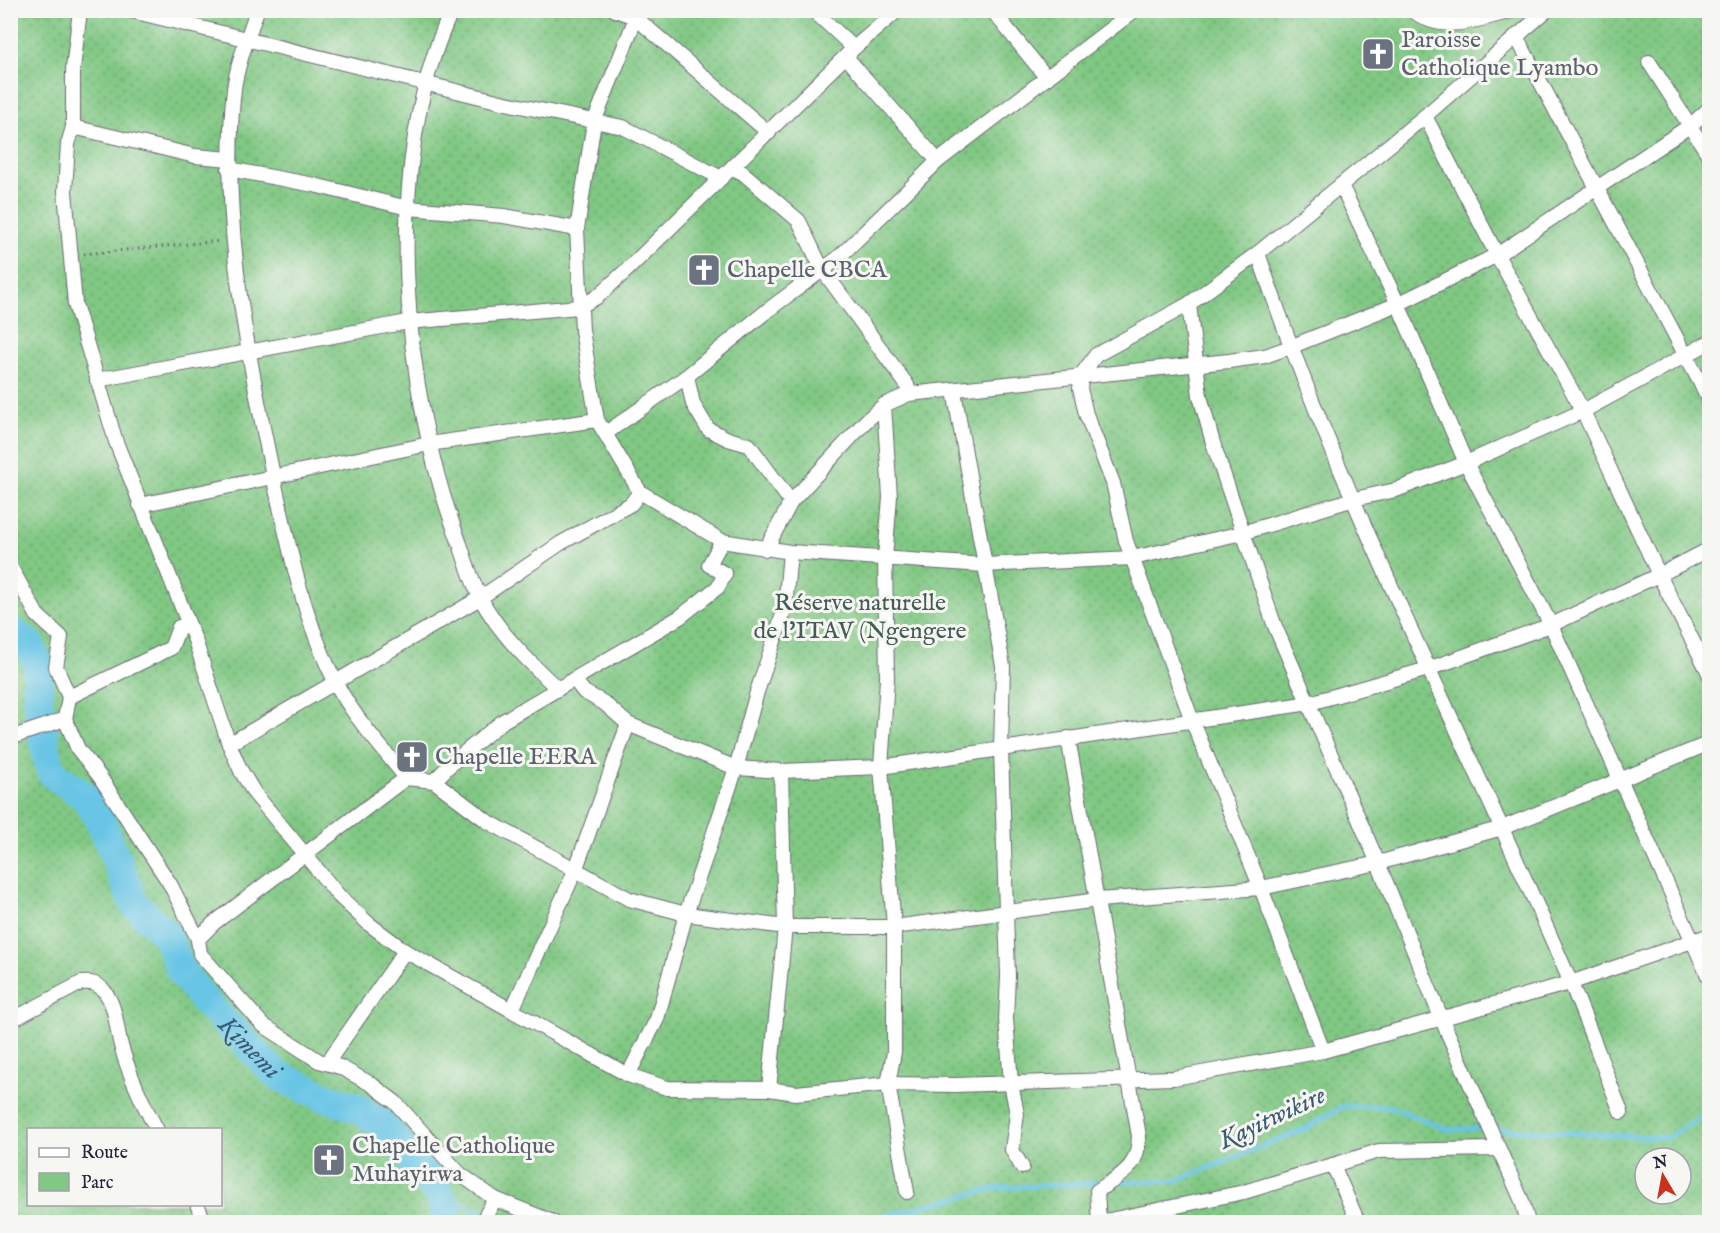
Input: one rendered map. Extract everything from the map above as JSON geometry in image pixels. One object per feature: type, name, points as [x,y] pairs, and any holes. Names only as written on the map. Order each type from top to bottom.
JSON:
[{"type":"street","points":[[80,10],[73,69],[73,127],[68,144],[65,191],[70,256],[75,304],[116,442],[189,625],[229,744],[255,794],[339,896],[369,924],[405,951],[628,1075],[667,1088],[769,1089],[796,1093],[888,1084],[1173,1078],[1323,1051],[1442,1020],[1570,983],[1710,935]]},
{"type":"street","points":[[128,10],[247,42],[623,127],[721,178]]},
{"type":"street","points":[[257,10],[234,86],[230,164],[235,239],[249,350],[273,477],[293,565],[335,683],[356,716],[406,778]]},
{"type":"street","points":[[452,10],[426,82],[413,154],[408,207],[408,322],[429,444],[441,495],[480,598],[523,657],[558,688]]},
{"type":"street","points":[[615,10],[637,14],[769,133]]},
{"type":"street","points":[[813,10],[938,161]]},
{"type":"street","points":[[97,380],[408,322],[579,307],[597,297],[733,168],[850,52],[898,10]]},
{"type":"street","points":[[992,10],[1047,78]]},
{"type":"street","points":[[606,433],[687,376],[837,259],[938,161],[1135,10]]},
{"type":"street","points":[[1413,10],[1420,17],[1434,23],[1457,24],[1515,10]]},
{"type":"street","points":[[1323,1051],[1261,888],[1192,719],[1126,541],[1113,483],[1086,414],[1080,388],[1082,374],[1096,355],[1189,304],[1258,253],[1425,116],[1547,10]]},
{"type":"street","points":[[637,14],[594,122],[577,228],[579,307],[597,420],[621,464],[640,492],[669,512],[722,541],[790,552],[984,565],[1133,558],[1242,533],[1354,499],[1396,490],[1466,463],[1583,411],[1710,342]]},
{"type":"street","points":[[1516,36],[1710,401]]},
{"type":"street","points":[[1649,62],[1710,157]]},
{"type":"street","points":[[766,549],[791,502],[866,421],[884,405],[909,394],[1265,356],[1398,304],[1497,255],[1691,125],[1710,108]]},
{"type":"street","points":[[1425,116],[1497,255],[1583,411],[1659,575],[1710,675]]},
{"type":"street","points":[[73,127],[408,207],[504,216],[577,228]]},
{"type":"street","points":[[733,168],[743,173],[798,221],[822,269],[907,385],[909,394]]},
{"type":"street","points":[[1341,185],[1398,304],[1466,463],[1551,625],[1710,980]]},
{"type":"street","points":[[1258,253],[1290,347],[1354,499],[1570,983],[1621,1112]]},
{"type":"street","points":[[1189,304],[1196,365],[1213,443],[1275,624],[1378,862],[1442,1020],[1522,1201],[1528,1222]]},
{"type":"street","points":[[687,376],[693,404],[708,429],[728,440],[749,445],[791,502]]},
{"type":"street","points":[[954,391],[1003,666],[1001,749],[1006,914],[1006,1019],[1011,1083],[1017,1114],[1012,1150],[1022,1167]]},
{"type":"street","points":[[884,405],[890,497],[885,558],[887,679],[881,766],[894,927],[894,1052],[888,1084],[907,1192]]},
{"type":"street","points":[[140,505],[429,444],[597,420]]},
{"type":"street","points":[[229,744],[480,598],[561,543],[631,504],[640,492]]},
{"type":"street","points":[[434,781],[503,721],[680,617],[718,587],[726,574],[709,565],[722,541]]},
{"type":"street","points":[[574,679],[584,692],[604,703],[628,724],[736,768],[781,771],[881,766],[1310,703],[1428,669],[1551,625],[1710,549]]},
{"type":"street","points":[[628,1075],[657,1019],[686,914],[736,768],[784,608],[790,552]]},
{"type":"street","points":[[10,566],[37,615],[62,637],[56,667],[69,697],[65,719],[78,749],[100,777],[170,884],[198,939],[200,954],[263,1025],[319,1061],[371,1084],[395,1102],[460,1174],[495,1199],[553,1222]]},
{"type":"street","points":[[69,697],[171,648],[179,627],[189,625]]},
{"type":"street","points":[[10,738],[65,719]]},
{"type":"street","points":[[512,1010],[575,871],[628,724]]},
{"type":"street","points":[[1068,738],[1139,1136],[1138,1153],[1130,1169],[1097,1191],[1099,1222],[1244,1192],[1378,1151],[1498,1146]]},
{"type":"street","points":[[198,939],[214,922],[406,778],[434,781],[487,821],[628,899],[686,914],[785,927],[894,927],[1006,914],[1098,900],[1261,888],[1378,862],[1502,828],[1619,778],[1710,743]]},
{"type":"street","points":[[769,1089],[785,927],[781,771]]},
{"type":"street","points":[[327,1063],[405,951]]},
{"type":"street","points":[[10,1021],[81,983],[92,982],[100,986],[111,1003],[121,1049],[145,1109],[156,1128]]},
{"type":"street","points":[[1333,1165],[1358,1222]]},
{"type":"street","points":[[482,1222],[495,1199]]},
{"type":"street","points":[[198,1206],[204,1222]]},
{"type":"path","points":[[70,256],[235,239]]},
{"type":"green space","name":"Réserve naturelle de l'ITAV (Ngengere","points":[[10,11],[1709,11],[1709,1222],[11,1222]]},
{"type":"waterway","name":"Kimemi","points":[[10,630],[30,645],[38,664],[38,703],[48,761],[53,774],[86,797],[102,824],[134,904],[167,935],[181,971],[205,1002],[277,1075],[323,1096],[357,1108],[381,1124],[439,1193],[446,1211],[446,1222]]},
{"type":"waterway","name":"Kayitwikire","points":[[1116,1182],[1176,1181],[1305,1129],[1343,1106],[1391,1107],[1449,1130],[1479,1128],[1667,1138],[1710,1111]]},
{"type":"waterway","name":"Kayitwikire","points":[[845,1222],[872,1219],[996,1188],[1101,1183]]},
{"type":"waterway","name":"Kayitwikire","points":[[439,1193],[500,1222]]},
{"type":"waterway","name":"Kayitwikire","points":[[706,1222],[746,1222]]},
{"type":"place","name":"Paroisse Catholique Lyambo","points":[[1378,54]]},
{"type":"place","name":"Chapelle CBCA","points":[[704,270]]},
{"type":"place","name":"Chapelle EERA","points":[[412,757]]},
{"type":"place","name":"Chapelle Catholique Muhayirwa","points":[[329,1160]]}]
